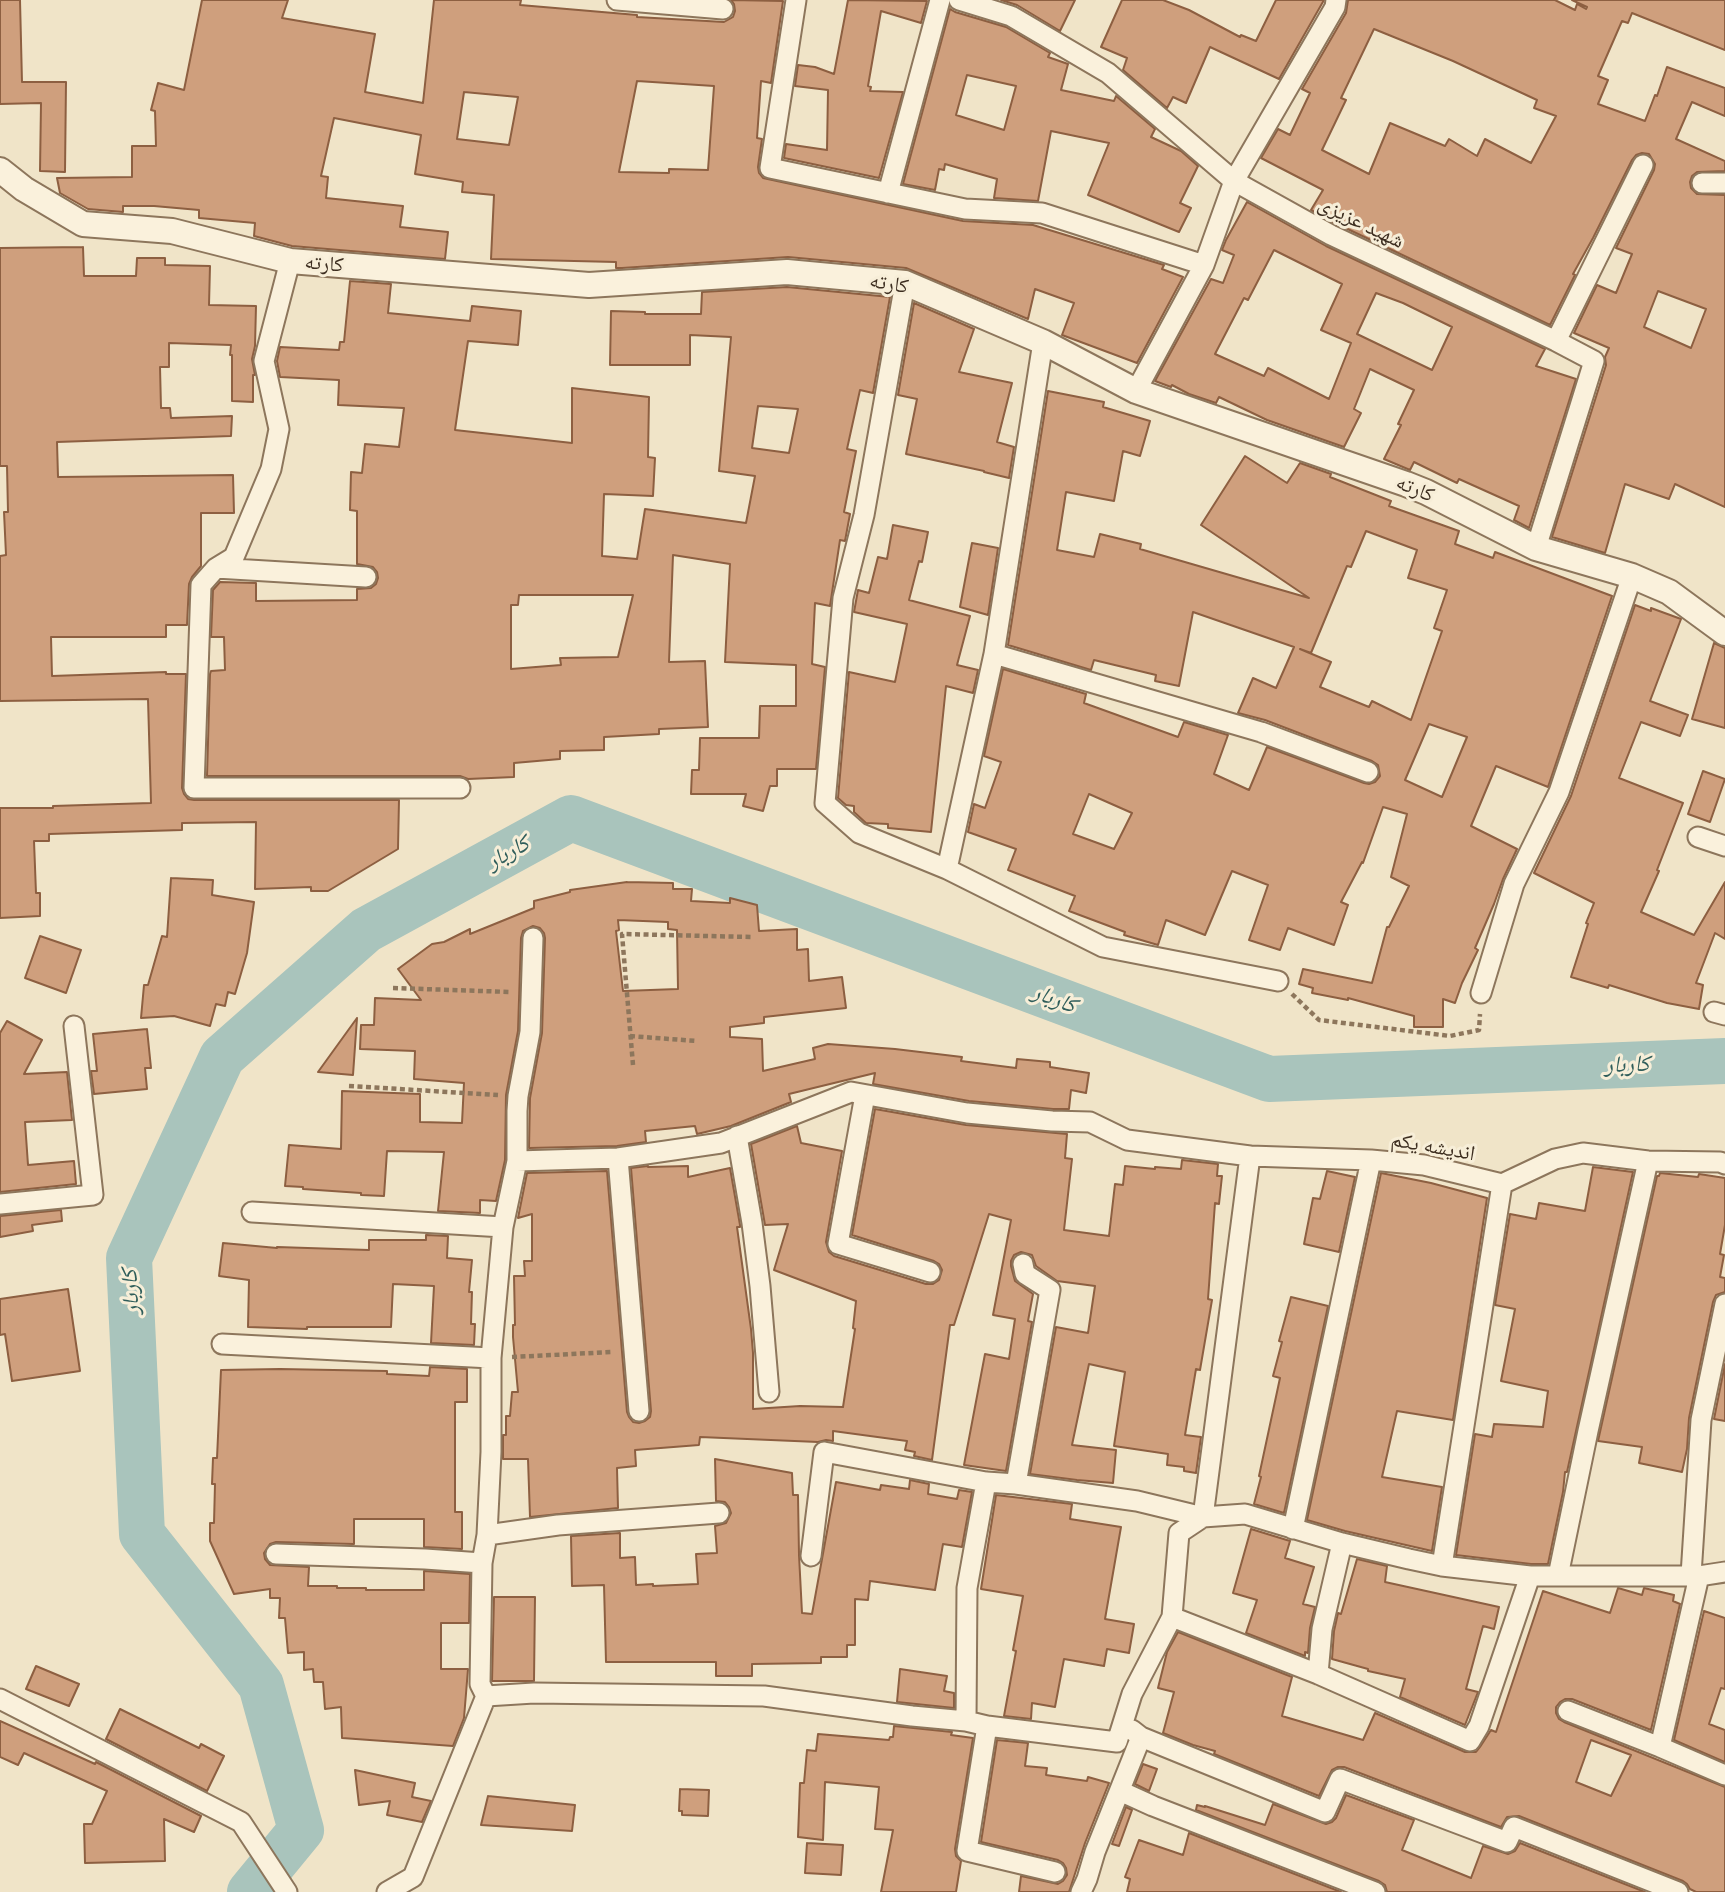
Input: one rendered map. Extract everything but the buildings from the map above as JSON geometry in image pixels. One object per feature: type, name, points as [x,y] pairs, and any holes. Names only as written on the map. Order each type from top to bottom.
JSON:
[{"type":"street","points":[[617,0],[723,9]]},
{"type":"street","points":[[796,0],[770,168],[965,209],[1042,213],[1204,265]]},
{"type":"street","points":[[888,193],[940,0]]},
{"type":"street","name":"شهید عزیزی","points":[[959,0],[1011,16],[1108,73],[1234,181],[1331,235],[1594,361],[1536,548]]},
{"type":"street","points":[[1136,391],[1204,265],[1234,181],[1335,7],[1336,0]]},
{"type":"street","points":[[1556,341],[1643,165]]},
{"type":"street","name":"کارته","points":[[0,170],[24,189],[83,223],[172,231],[290,261],[589,285],[787,272],[905,283],[1043,342],[1136,391],[1406,484],[1536,548],[1632,576],[1670,592],[1725,633]]},
{"type":"street","points":[[1702,183],[1725,183]]},
{"type":"street","points":[[290,261],[264,361],[279,429],[271,469],[234,557],[216,568],[201,585],[194,788],[460,788]]},
{"type":"street","points":[[905,283],[864,514],[843,597],[825,803],[859,833],[947,869],[1103,947],[1278,981]]},
{"type":"street","points":[[947,869],[994,653],[1043,342]]},
{"type":"street","points":[[216,568],[366,577]]},
{"type":"street","points":[[1481,993],[1514,884],[1559,792],[1632,576]]},
{"type":"street","points":[[994,653],[1261,732],[1368,772]]},
{"type":"street","points":[[1698,837],[1725,846]]},
{"type":"street","points":[[387,1892],[413,1877],[486,1696],[480,1684],[482,1563],[487,1535],[491,1452],[491,1358],[503,1227],[517,1161],[518,1096],[530,1032],[533,938]]},
{"type":"street","points":[[0,1204],[93,1195],[74,1026]]},
{"type":"street","name":"اندیشه یکم","points":[[517,1161],[618,1158],[721,1143],[851,1092],[967,1114],[1090,1122],[1127,1140],[1250,1156],[1371,1160],[1424,1165],[1502,1184]]},
{"type":"street","points":[[865,1095],[838,1244],[930,1272]]},
{"type":"street","points":[[737,1136],[758,1273],[769,1392]]},
{"type":"street","points":[[1442,1566],[1502,1184],[1555,1159],[1583,1153],[1648,1161],[1725,1164]]},
{"type":"street","points":[[1203,1517],[1250,1156]]},
{"type":"street","points":[[618,1158],[639,1411]]},
{"type":"street","points":[[1293,1529],[1371,1160]]},
{"type":"street","points":[[1558,1576],[1648,1161]]},
{"type":"street","points":[[252,1212],[503,1227]]},
{"type":"street","points":[[1016,1484],[1050,1290],[1026,1274],[1023,1264]]},
{"type":"street","points":[[1660,1747],[1695,1575],[1700,1420],[1725,1304]]},
{"type":"street","points":[[222,1344],[491,1358]]},
{"type":"street","points":[[811,1556],[824,1452],[986,1482],[1137,1500],[1203,1517],[1245,1514],[1342,1543],[1442,1566],[1530,1576],[1695,1575],[1725,1572]]},
{"type":"street","points":[[966,1721],[967,1588],[986,1482]]},
{"type":"street","points":[[487,1535],[558,1525],[719,1513]]},
{"type":"street","points":[[486,1696],[534,1693],[764,1696],[1117,1742],[1132,1694],[1172,1617],[1179,1532],[1203,1517]]},
{"type":"street","points":[[1318,1674],[1322,1629],[1342,1543]]},
{"type":"street","points":[[276,1554],[482,1563]]},
{"type":"street","points":[[1172,1617],[1318,1674],[1470,1741],[1479,1726],[1530,1576]]},
{"type":"street","points":[[0,1699],[241,1822],[287,1892]]},
{"type":"street","points":[[1568,1711],[1725,1775]]},
{"type":"street","points":[[1123,1723],[1141,1737],[1325,1812],[1340,1779],[1507,1842],[1514,1827],[1676,1892]]},
{"type":"street","points":[[987,1726],[967,1851],[1055,1872]]},
{"type":"street","points":[[1081,1892],[1141,1737]]},
{"type":"street","points":[[1120,1791],[1375,1892]]},
{"type":"path","points":[[633,1065],[622,934],[751,937]]},
{"type":"path","points":[[1278,981],[1319,1020],[1450,1035],[1479,1031],[1481,993]]},
{"type":"path","points":[[393,988],[531,993]]},
{"type":"path","points":[[630,1036],[697,1041]]},
{"type":"path","points":[[349,1086],[518,1096]]},
{"type":"path","points":[[491,1358],[634,1351]]},
{"type":"waterway","name":"کاربار","points":[[250,1892],[301,1830],[261,1685],[142,1534],[129,1258],[222,1057],[366,930],[571,818],[1269,1079],[1725,1061]]}]
